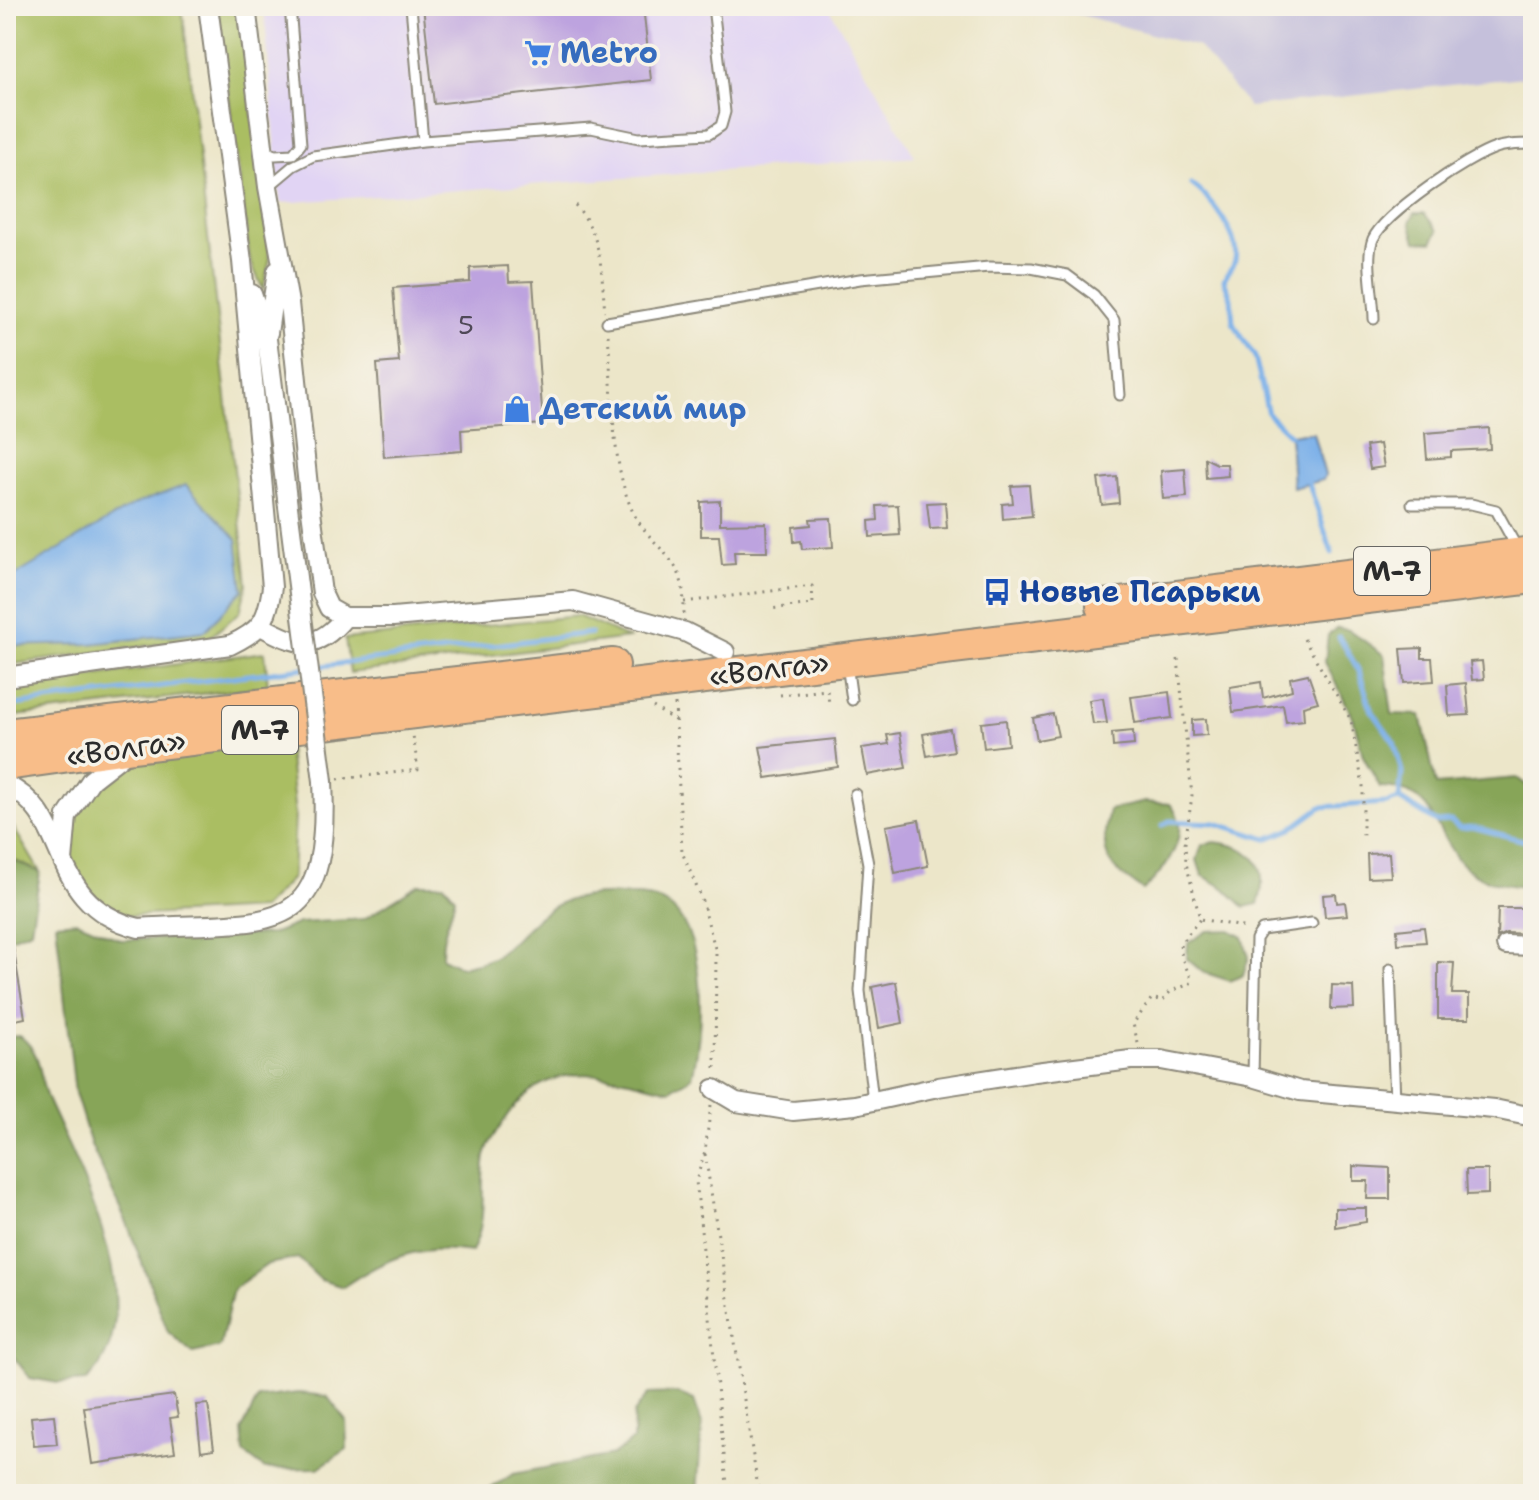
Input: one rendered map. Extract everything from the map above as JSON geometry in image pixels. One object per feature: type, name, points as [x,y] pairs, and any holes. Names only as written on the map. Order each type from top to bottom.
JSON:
[{"type":"highway","name":"«Волга»","points":[[6,735],[1529,562]]},
{"type":"highway","name":"«Волга»","points":[[6,764],[846,659],[1529,562]]},
{"type":"street","points":[[6,677],[222,647],[261,626],[272,587],[242,261],[208,6]]},
{"type":"street","points":[[246,6],[278,257],[289,303],[322,593],[329,608],[345,617],[393,617],[573,601],[685,632],[725,652]]},
{"type":"street","points":[[267,339],[278,257]]},
{"type":"street","points":[[6,785],[18,790],[42,818],[74,885],[98,912],[139,928],[279,915],[298,906],[313,887],[322,860],[326,781],[267,339],[242,261]]},
{"type":"street","points":[[261,626],[292,642],[305,643],[332,632],[345,617]]},
{"type":"street","points":[[62,864],[67,816],[91,780],[134,746]]},
{"type":"street","points":[[1506,945],[1533,946]]},
{"type":"street","points":[[714,1089],[736,1102],[793,1111],[873,1101],[938,1087],[1143,1060],[1253,1077],[1300,1091],[1494,1109],[1533,1117]]},
{"type":"lane","points":[[264,151],[275,155],[293,154],[301,144],[290,6]]},
{"type":"lane","points":[[411,6],[423,141]]},
{"type":"lane","points":[[268,187],[293,166],[313,156],[423,141],[591,128],[639,138],[709,134],[721,126],[725,112],[713,6]]},
{"type":"lane","points":[[1374,319],[1369,256],[1373,239],[1386,221],[1479,154],[1500,146],[1533,144]]},
{"type":"lane","points":[[607,322],[860,279],[989,267],[1031,268],[1067,275],[1094,295],[1114,320],[1120,395]]},
{"type":"lane","points":[[1412,504],[1471,504],[1496,510],[1529,562]]},
{"type":"lane","points":[[846,659],[852,700]]},
{"type":"lane","points":[[855,794],[868,864],[860,991],[873,1101]]},
{"type":"lane","points":[[1253,1077],[1258,936],[1262,930],[1312,923]]},
{"type":"lane","points":[[1390,969],[1395,1101]]},
{"type":"path","points":[[575,205],[591,222],[598,243],[621,475],[638,521],[678,571],[684,602],[685,632]]},
{"type":"path","points":[[684,602],[812,586],[813,604],[769,609]]},
{"type":"path","points":[[1304,639],[1351,720],[1363,786],[1363,836]]},
{"type":"path","points":[[1178,659],[1192,796],[1185,843],[1186,863],[1200,919]]},
{"type":"path","points":[[674,680],[682,852],[701,897],[716,952],[714,1089],[705,1151],[696,1181],[728,1494]]},
{"type":"path","points":[[780,695],[827,690],[829,703]]},
{"type":"path","points":[[326,781],[418,770]]},
{"type":"path","points":[[1200,919],[1235,923],[1258,936]]},
{"type":"path","points":[[1143,1060],[1133,1024],[1152,998],[1162,1001],[1171,991],[1190,984],[1192,980],[1182,959],[1180,944],[1200,919]]},
{"type":"path","points":[[705,1151],[759,1494]]},
{"type":"shaded area","points":[[264,6],[828,6],[915,157],[280,203]]},
{"type":"shaded area","points":[[1048,6],[1533,6],[1533,76],[1249,107],[1199,47]]},
{"type":"green space","points":[[6,6],[182,6],[247,584],[240,612],[210,637],[6,665]]},
{"type":"green space","points":[[217,6],[239,6],[270,259],[263,290],[250,260]]},
{"type":"green space","points":[[1415,213],[1424,213],[1438,231],[1432,242],[1416,241],[1410,222]]},
{"type":"green space","points":[[578,616],[628,638],[350,673],[345,639]]},
{"type":"green space","points":[[1337,628],[1349,630],[1384,655],[1392,714],[1421,715],[1436,785],[1517,778],[1533,790],[1533,888],[1495,882],[1469,871],[1452,852],[1423,803],[1399,789],[1380,787],[1363,756],[1353,717],[1325,662],[1328,635]]},
{"type":"green space","points":[[265,652],[268,686],[6,717],[6,688]]},
{"type":"green space","points":[[287,738],[295,815],[292,878],[262,909],[126,916],[93,900],[70,862],[74,820],[96,790],[137,757]]},
{"type":"green space","points":[[1145,802],[1170,804],[1179,826],[1178,838],[1168,861],[1143,890],[1113,866],[1108,858],[1105,839],[1109,810]]},
{"type":"green space","points":[[6,815],[40,872],[6,857]]},
{"type":"green space","points":[[1214,842],[1239,848],[1256,860],[1262,878],[1258,904],[1244,907],[1224,888],[1202,875],[1197,860],[1202,845]]},
{"type":"green space","points":[[6,857],[40,872],[31,930],[6,940]]},
{"type":"green space","points":[[419,884],[444,884],[455,897],[445,932],[442,958],[461,967],[496,956],[544,913],[563,902],[615,895],[650,898],[665,903],[679,917],[696,959],[700,1011],[692,1077],[670,1090],[603,1075],[582,1074],[543,1083],[525,1095],[509,1114],[487,1151],[483,1170],[482,1215],[472,1252],[436,1250],[404,1255],[374,1268],[343,1287],[321,1280],[298,1258],[268,1264],[233,1289],[220,1347],[193,1353],[168,1332],[127,1223],[91,1145],[75,1093],[56,923],[77,921],[121,940],[272,934],[299,923],[364,919]]},
{"type":"green space","points":[[1230,930],[1243,937],[1249,957],[1243,975],[1230,981],[1203,972],[1187,959],[1188,943],[1207,931]]},
{"type":"green space","points":[[20,1036],[37,1058],[48,1101],[93,1204],[106,1243],[114,1282],[115,1320],[106,1353],[86,1381],[58,1383],[30,1378],[6,1347],[6,1037]]},
{"type":"green space","points":[[298,1393],[327,1396],[346,1421],[347,1449],[318,1468],[265,1469],[244,1453],[242,1430],[258,1398]]},
{"type":"green space","points":[[677,1393],[694,1400],[702,1424],[697,1494],[482,1494],[513,1474],[613,1455],[633,1440],[634,1413],[648,1394]]},
{"type":"water","points":[[1313,433],[1325,475],[1323,480],[1293,488],[1290,435]]},
{"type":"water","points":[[186,485],[237,539],[243,590],[205,631],[90,644],[6,646],[6,581],[133,505]]},
{"type":"building","name":"Metro","points":[[423,6],[643,6],[651,80],[434,104]]},
{"type":"building","points":[[508,266],[509,282],[533,281],[543,424],[461,430],[462,451],[384,457],[377,364],[399,362],[393,288],[470,282],[470,268]]},
{"type":"building","points":[[1489,428],[1490,449],[1451,451],[1451,457],[1427,459],[1425,433]]},
{"type":"building","points":[[1380,444],[1384,467],[1370,469],[1366,446]]},
{"type":"building","points":[[1205,458],[1217,464],[1227,464],[1228,476],[1206,478]]},
{"type":"building","points":[[1185,469],[1187,497],[1163,499],[1161,471]]},
{"type":"building","points":[[1117,477],[1119,503],[1102,505],[1098,479]]},
{"type":"building","points":[[1029,485],[1032,516],[1003,519],[1002,504],[1013,503],[1011,486]]},
{"type":"building","points":[[720,501],[720,524],[766,523],[767,552],[734,552],[735,564],[722,565],[719,536],[701,536],[701,502]]},
{"type":"building","points":[[945,502],[947,528],[930,529],[927,503]]},
{"type":"building","points":[[898,505],[900,535],[870,537],[869,521],[878,520],[877,506]]},
{"type":"building","points":[[831,518],[833,547],[802,549],[801,541],[794,542],[793,527],[811,525],[810,519]]},
{"type":"building","points":[[1422,648],[1422,658],[1432,658],[1434,681],[1404,683],[1401,649]]},
{"type":"building","points":[[1482,661],[1484,679],[1472,680],[1470,662]]},
{"type":"building","points":[[1308,674],[1318,702],[1303,706],[1304,720],[1286,722],[1283,705],[1233,712],[1230,687],[1261,682],[1263,698],[1292,690],[1290,678]]},
{"type":"building","points":[[1466,683],[1469,715],[1449,716],[1447,685]]},
{"type":"building","points":[[1169,692],[1172,718],[1135,723],[1131,697]]},
{"type":"building","points":[[1103,698],[1107,723],[1093,724],[1089,700]]},
{"type":"building","points":[[1053,714],[1058,736],[1037,740],[1033,718]]},
{"type":"building","points":[[1206,719],[1207,735],[1192,736],[1192,720]]},
{"type":"building","points":[[1006,720],[1008,745],[984,748],[981,723]]},
{"type":"building","points":[[950,729],[954,751],[927,756],[923,734]]},
{"type":"building","points":[[1133,731],[1134,745],[1113,747],[1112,733]]},
{"type":"building","points":[[900,733],[906,768],[867,775],[862,748],[889,744],[887,735]]},
{"type":"building","points":[[835,739],[838,767],[766,778],[760,747]]},
{"type":"building","points":[[919,820],[928,866],[895,873],[886,826]]},
{"type":"building","points":[[1389,853],[1391,877],[1368,878],[1367,854]]},
{"type":"building","points":[[1336,894],[1337,903],[1345,902],[1347,915],[1325,917],[1323,895]]},
{"type":"building","points":[[1498,908],[1533,908],[1532,934],[1506,933],[1497,937]]},
{"type":"building","points":[[1424,927],[1426,942],[1398,944],[1397,930]]},
{"type":"building","points":[[13,946],[25,1018],[6,1022],[6,947]]},
{"type":"building","points":[[1438,962],[1454,963],[1452,994],[1469,994],[1469,1019],[1438,1019]]},
{"type":"building","points":[[896,982],[903,1023],[879,1028],[872,987]]},
{"type":"building","points":[[1332,985],[1353,986],[1354,1008],[1331,1009]]},
{"type":"building","points":[[1353,1166],[1390,1168],[1390,1199],[1367,1199],[1368,1181],[1353,1181]]},
{"type":"building","points":[[1466,1170],[1488,1170],[1488,1194],[1467,1195]]},
{"type":"building","points":[[1335,1208],[1366,1208],[1366,1222],[1335,1227]]},
{"type":"building","points":[[174,1395],[178,1417],[170,1418],[175,1452],[92,1464],[84,1407]]},
{"type":"building","points":[[208,1404],[214,1449],[201,1451],[196,1405]]},
{"type":"building","points":[[54,1415],[57,1444],[34,1446],[31,1417]]},
{"type":"waterway","points":[[1191,184],[1216,208],[1230,231],[1236,253],[1224,280],[1231,298],[1233,323],[1255,357],[1268,414],[1290,435]]},
{"type":"waterway","points":[[1309,484],[1332,553]]},
{"type":"waterway","points":[[314,667],[591,633]]},
{"type":"waterway","points":[[1163,825],[1169,821],[1215,823],[1267,839],[1291,829],[1321,807],[1387,803],[1399,799],[1402,772],[1394,742],[1371,709],[1359,671],[1339,637]]},
{"type":"waterway","points":[[6,706],[304,668]]},
{"type":"waterway","points":[[1399,799],[1437,822],[1451,821],[1459,828],[1473,827],[1533,843]]},
{"type":"place","name":"Metro","points":[[538,53]]},
{"type":"place","name":"Детский мир","points":[[517,409]]},
{"type":"place","name":"Новые Псарьки","points":[[997,592]]}]
